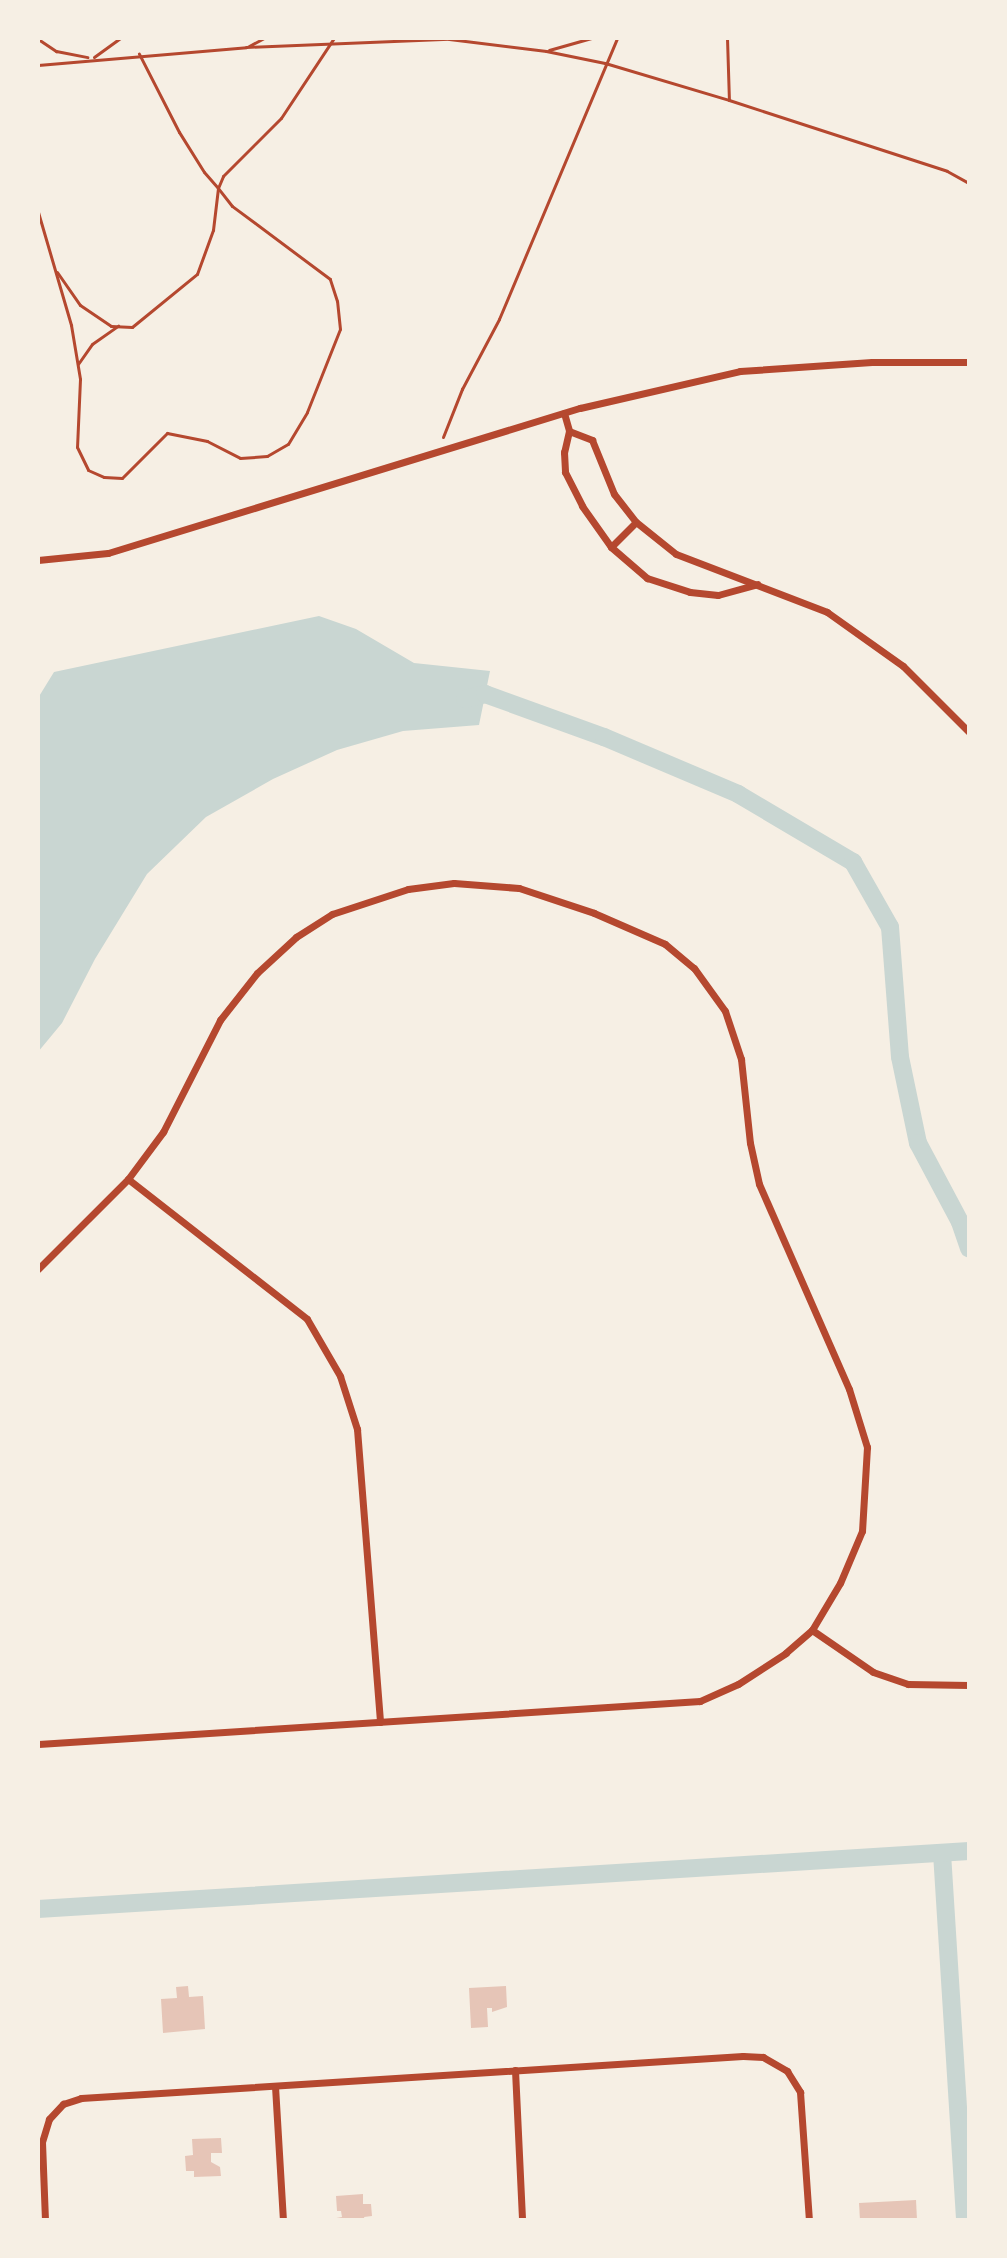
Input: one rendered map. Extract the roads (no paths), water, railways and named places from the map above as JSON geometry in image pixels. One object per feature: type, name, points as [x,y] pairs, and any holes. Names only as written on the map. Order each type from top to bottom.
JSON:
[{"type":"street","points":[[38,560],[108,553],[564,413],[740,371],[872,362],[969,362]]},
{"type":"street","points":[[564,413],[569,431],[564,452],[565,472],[582,506],[611,547],[647,578],[690,592],[718,595],[760,584]]},
{"type":"street","points":[[569,431],[592,440],[614,494],[636,522],[676,554],[827,612],[856,630],[938,697],[969,732]]},
{"type":"street","points":[[611,547],[636,522]]},
{"type":"street","points":[[38,1269],[128,1179],[163,1132],[206,1044],[233,1001],[257,973],[296,937],[332,914],[379,896],[434,884],[519,888],[570,904],[665,944],[687,961],[711,989],[736,1035],[750,1143],[759,1184],[849,1389],[867,1447],[862,1531],[840,1583],[812,1630],[786,1653],[750,1676],[700,1701],[38,1744]]},
{"type":"street","points":[[128,1179],[307,1319],[340,1376],[357,1429],[380,1722]]},
{"type":"street","points":[[812,1630],[873,1672],[908,1684],[969,1685]]},
{"type":"street","points":[[45,2220],[42,2142],[49,2119],[63,2104],[81,2098],[743,2056],[763,2057],[787,2071],[800,2092],[809,2220]]},
{"type":"street","points":[[515,2070],[522,2220]]},
{"type":"street","points":[[275,2086],[283,2220]]},
{"type":"waterway","points":[[465,699],[485,694],[604,737],[738,794],[853,862],[890,927],[900,1057],[918,1143],[960,1222],[969,1248]]},
{"type":"waterway","points":[[38,1909],[969,1851]]},
{"type":"waterway","points":[[942,1853],[965,2220]]}]
